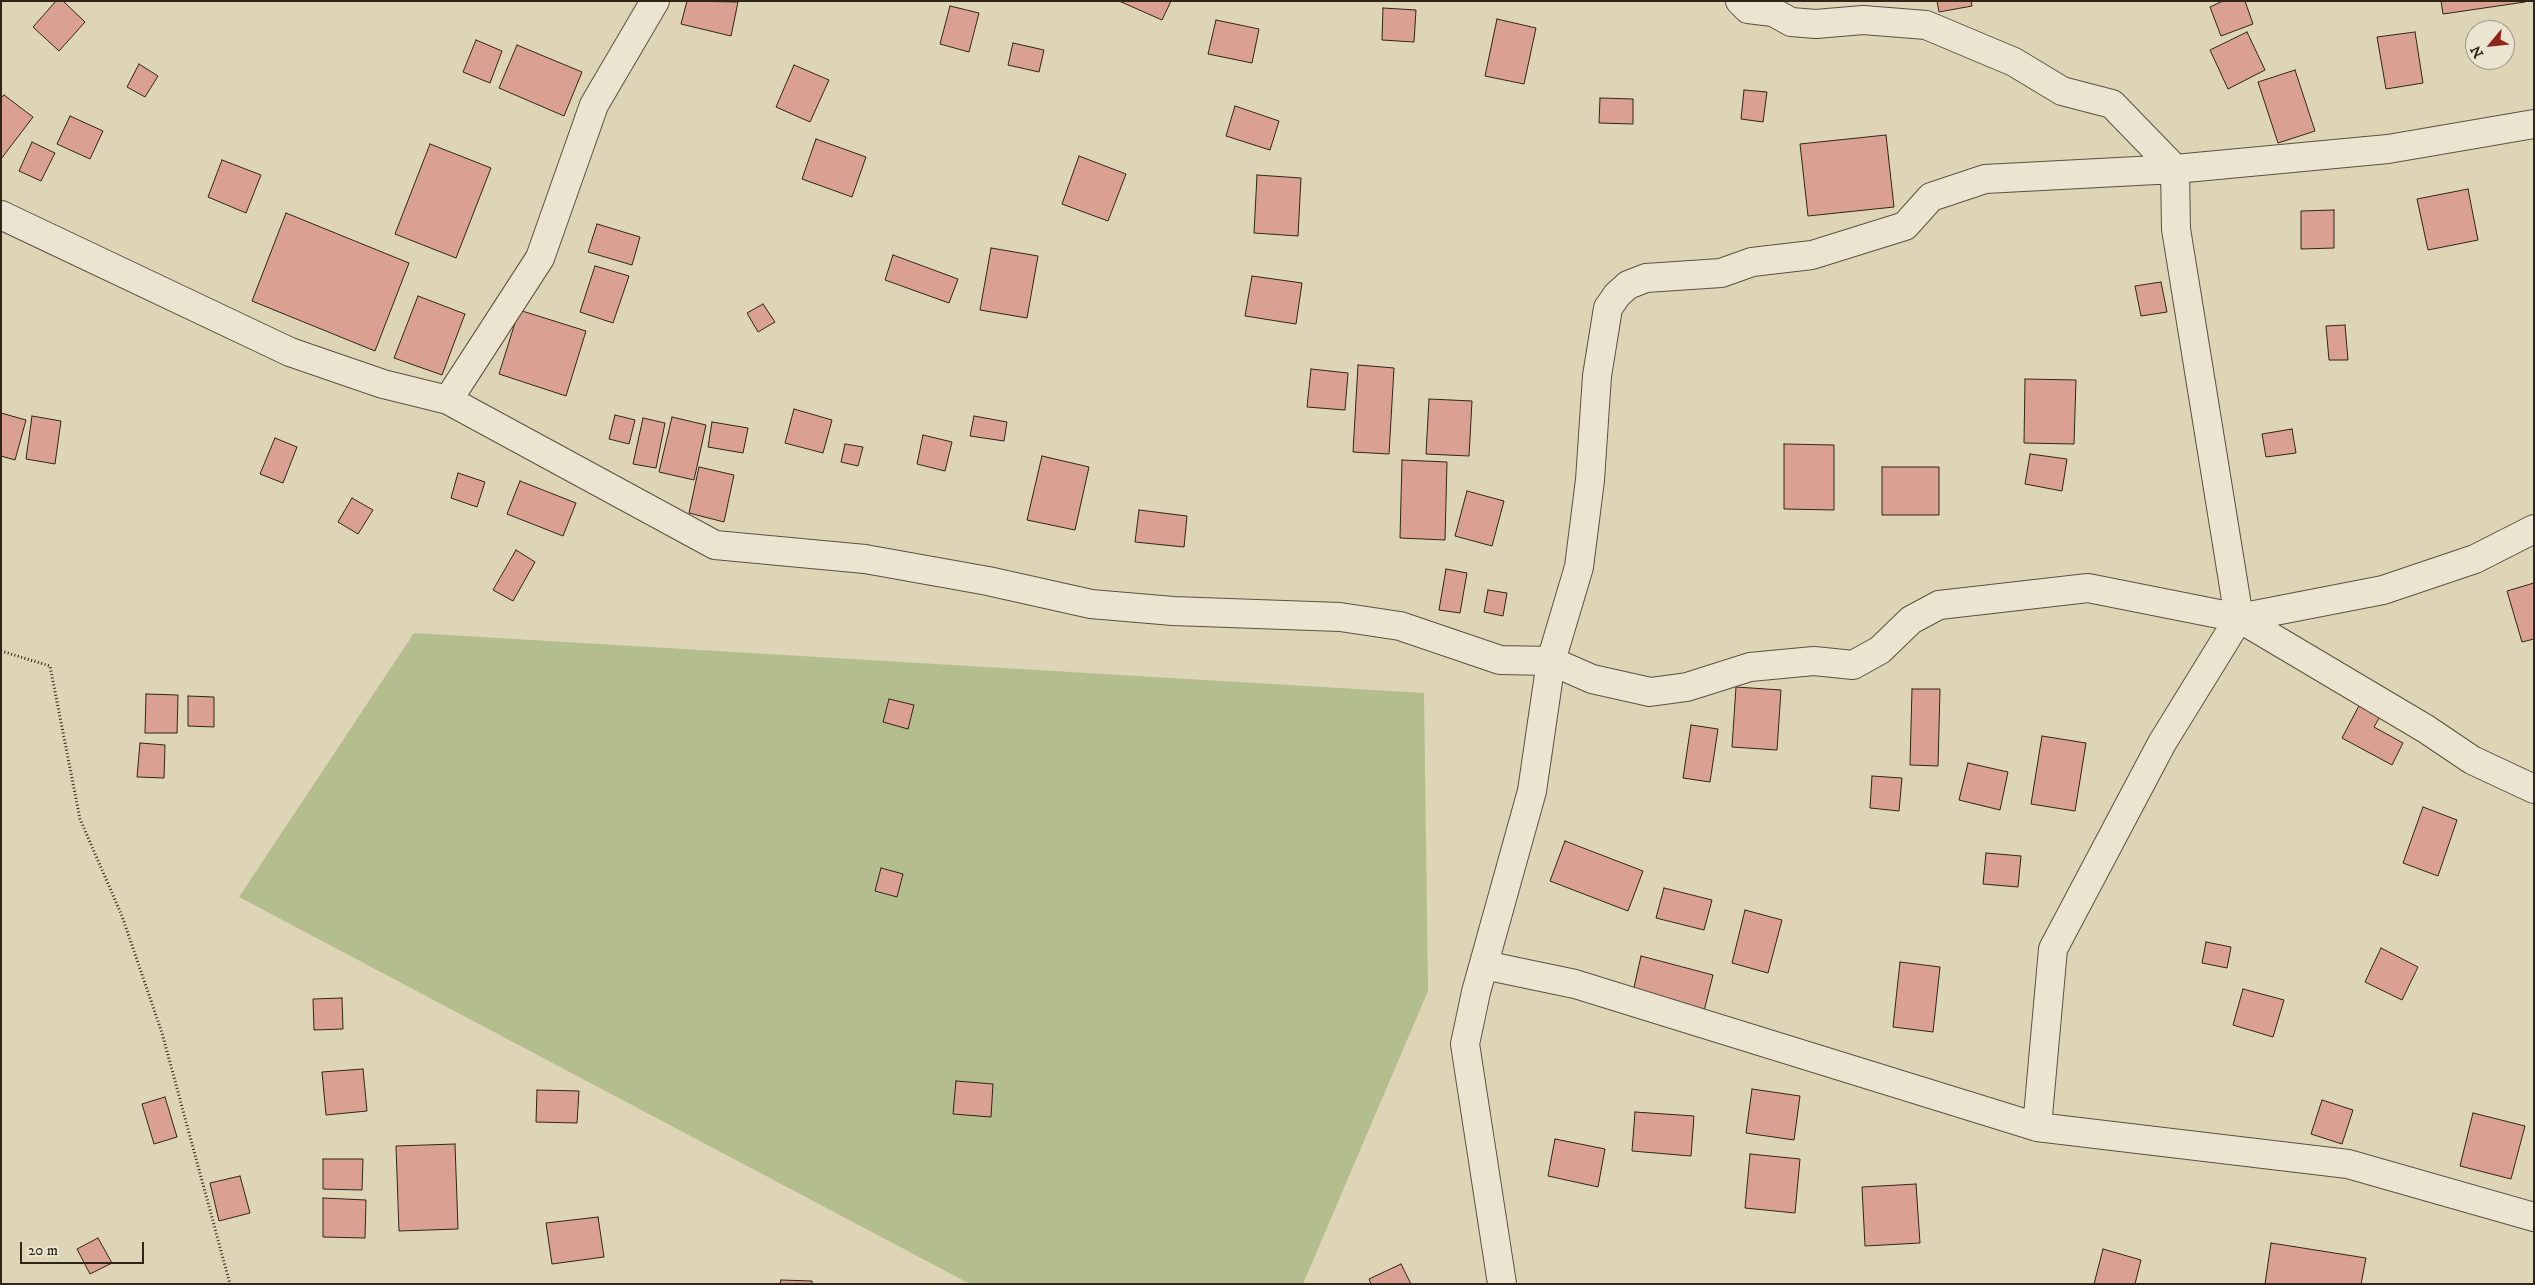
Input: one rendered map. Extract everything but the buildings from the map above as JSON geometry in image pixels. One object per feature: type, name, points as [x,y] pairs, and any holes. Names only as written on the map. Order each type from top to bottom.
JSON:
[{"type":"street","points":[[448,400],[540,258],[594,105],[655,1]]},
{"type":"street","points":[[1740,1],[1748,9],[1773,12],[1791,22],[1816,24],[1862,20],[1926,25],[2014,62],[2062,91],[2112,104],[2175,169],[2176,230],[2239,618],[2162,743],[2053,949],[2037,1127]]},
{"type":"street","points":[[1502,1284],[1465,1044],[1484,965],[1532,791],[1551,661],[1579,567],[1590,480],[1597,376],[1608,308],[1616,295],[1628,285],[1646,278],[1721,274],[1752,262],[1812,255],[1905,226],[1931,197],[1985,179],[2175,169],[2388,149],[2534,124]]},
{"type":"street","points":[[1,215],[290,352],[383,384],[448,400],[714,545],[865,559],[988,580],[1091,604],[1173,611],[1340,617],[1400,626],[1500,660],[1551,661],[1592,678],[1650,692],[1687,687],[1750,667],[1814,661],[1853,665],[1880,650],[1911,620],[1939,605],[2088,588],[2239,618],[2426,729],[2472,760],[2534,789]]},
{"type":"street","points":[[2239,618],[2383,590],[2475,559],[2534,529]]},
{"type":"street","points":[[1484,965],[1575,984],[2037,1127],[2348,1164],[2534,1217]]},
{"type":"path","points":[[1,651],[50,666],[80,819],[122,916],[162,1033],[230,1284]]},
{"type":"green space","points":[[414,633],[1424,693],[1428,991],[1303,1284],[970,1284],[239,897]]}]
